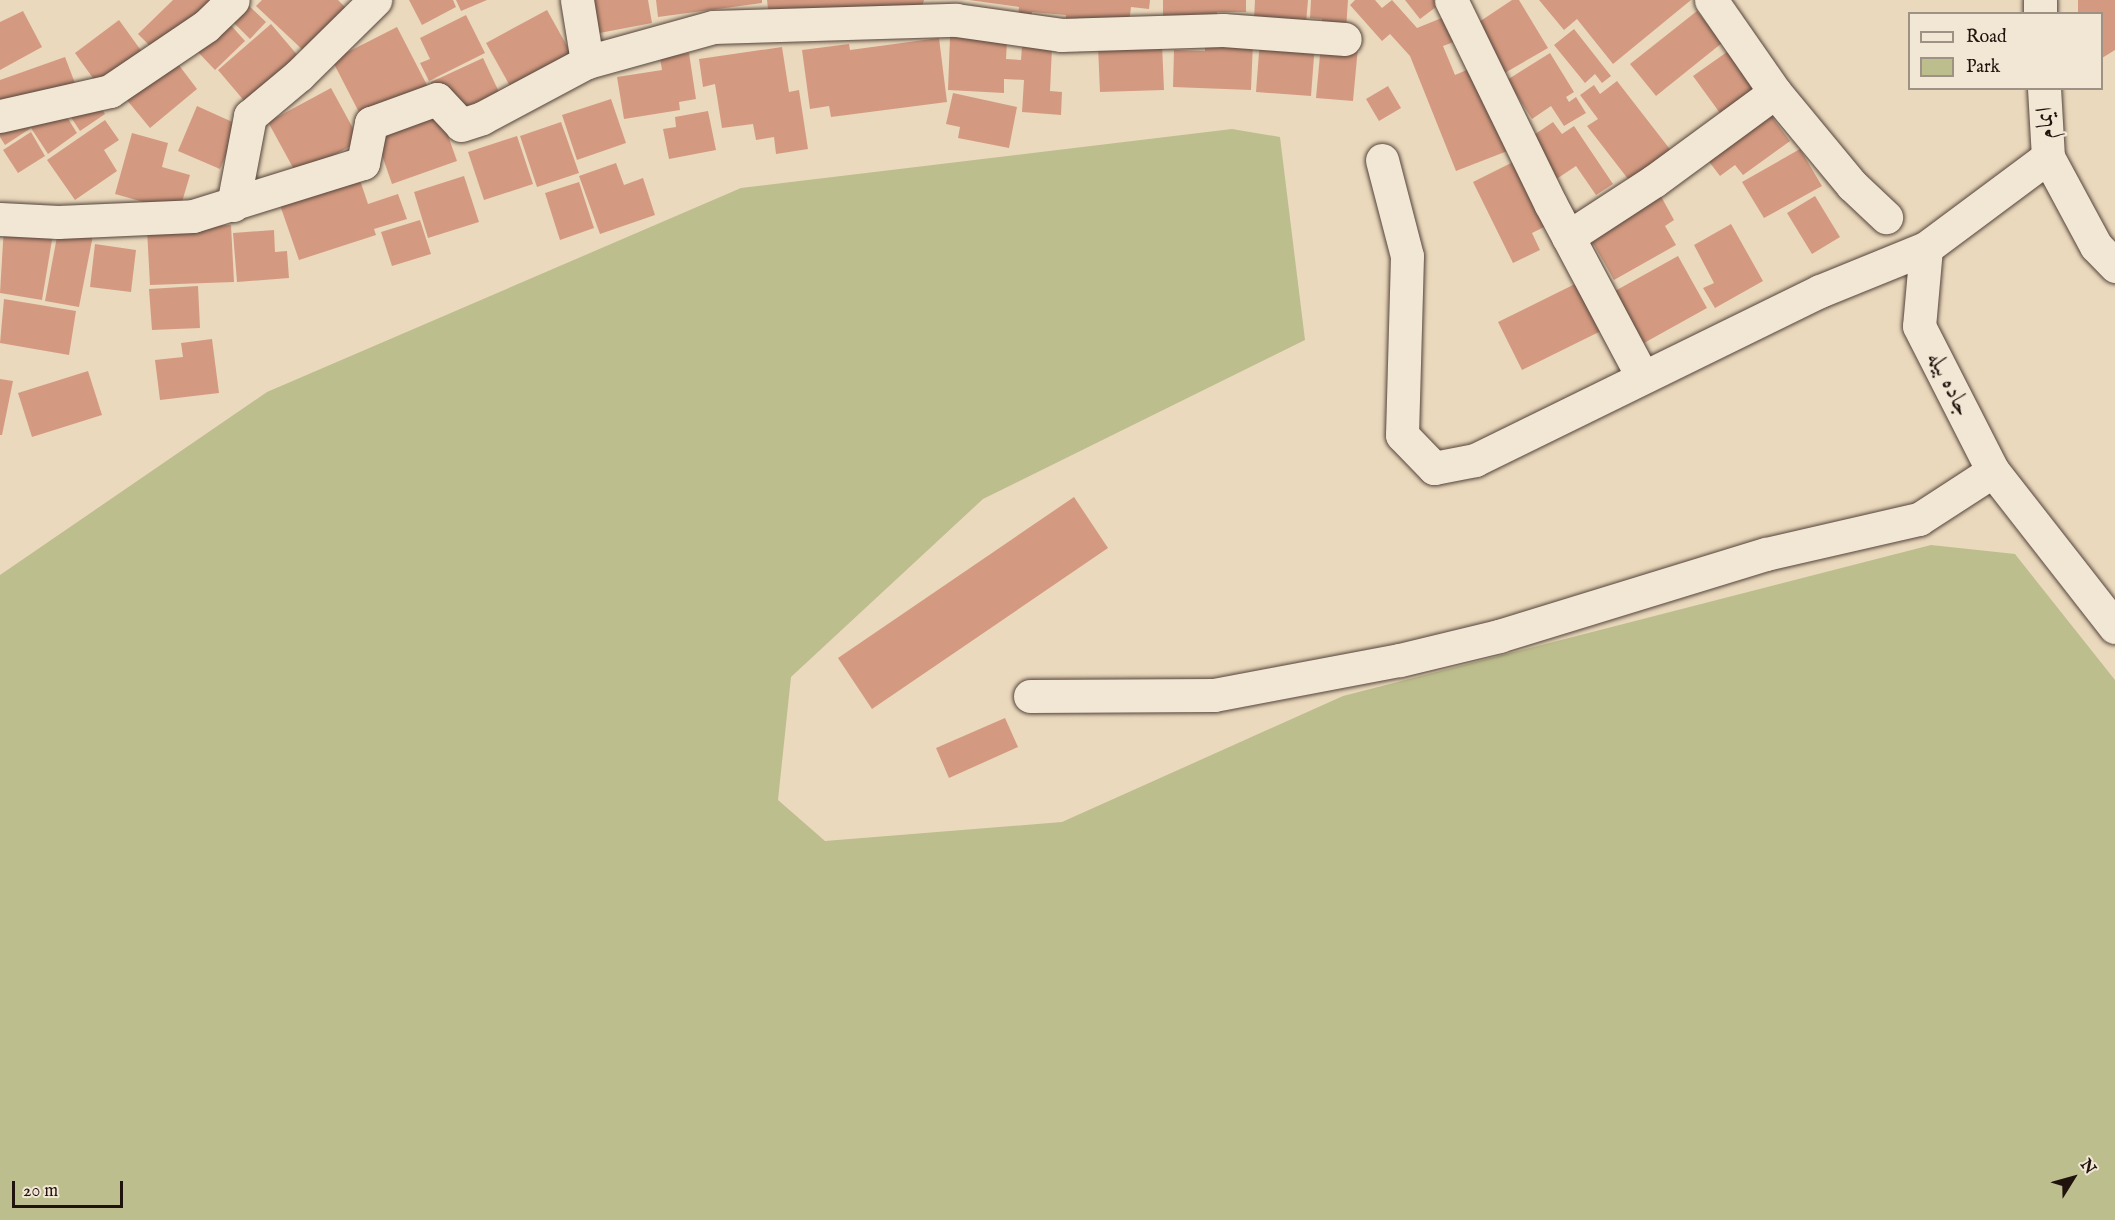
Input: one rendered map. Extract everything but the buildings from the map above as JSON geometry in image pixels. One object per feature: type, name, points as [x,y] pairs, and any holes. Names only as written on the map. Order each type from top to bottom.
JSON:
[{"type":"street","points":[[0,116],[110,91],[206,26],[233,0]]},
{"type":"street","points":[[233,205],[250,116],[299,75],[375,0]]},
{"type":"street","points":[[576,0],[587,62]]},
{"type":"street","points":[[1451,0],[1568,237],[1642,375]]},
{"type":"street","points":[[1711,0],[1775,93],[1851,185],[1886,217]]},
{"type":"street","points":[[0,219],[58,222],[194,216],[363,163],[371,123],[437,99],[461,125],[482,118],[587,62],[713,27],[956,20],[1061,35],[1223,30],[1345,39]]},
{"type":"street","name":"ایمام","points":[[2044,90],[2048,157]]},
{"type":"street","points":[[1568,237],[1654,182],[1775,93]]},
{"type":"street","points":[[1382,160],[1407,256],[1402,435],[1434,468],[1474,460],[1642,375],[1821,291],[1926,248],[2048,157],[2096,246],[2115,266]]},
{"type":"street","name":"جاده بیله","points":[[1926,248],[1919,326],[1993,471],[2115,627]]},
{"type":"street","points":[[1030,696],[1214,695],[1400,660],[1499,636],[1766,554],[1919,519],[1993,471]]},
{"type":"green space","points":[[1232,129],[1280,137],[1305,340],[983,499],[791,677],[778,800],[825,841],[1062,822],[1343,696],[1931,545],[2015,554],[2115,680],[2115,1220],[0,1220],[0,575],[267,392],[741,188]]}]
